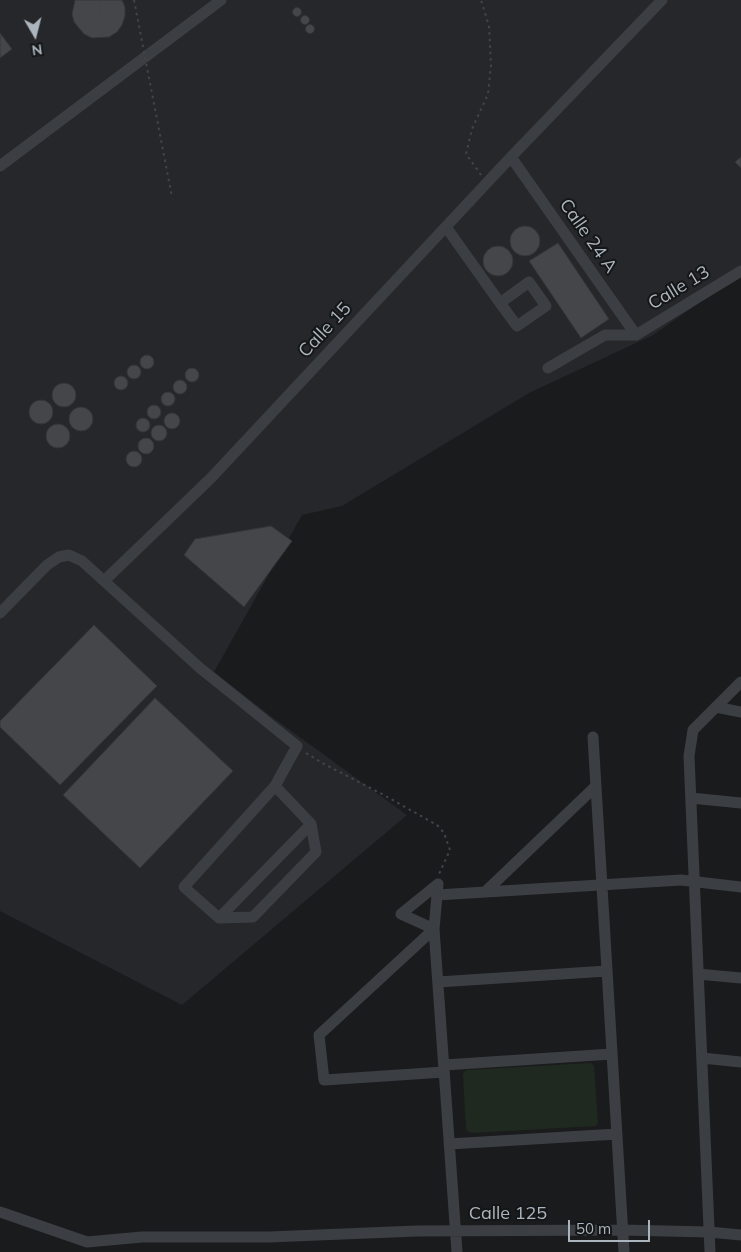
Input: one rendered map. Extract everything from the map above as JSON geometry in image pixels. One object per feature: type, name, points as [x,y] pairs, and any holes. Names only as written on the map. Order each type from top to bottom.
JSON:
[{"type":"street","points":[[0,166],[221,0]]},
{"type":"street","name":"Calle 15","points":[[104,581],[211,478],[511,157],[662,0]]},
{"type":"street","name":"Calle 24 A","points":[[511,157],[636,335]]},
{"type":"street","points":[[446,227],[500,302]]},
{"type":"street","name":"Calle 13","points":[[636,335],[741,271]]},
{"type":"street","points":[[548,368],[605,335],[636,335]]},
{"type":"street","points":[[0,613],[47,565],[59,557],[69,555],[82,561],[200,668],[297,746],[275,786],[184,887],[219,918],[253,917],[316,852],[311,824],[275,786]]},
{"type":"street","points":[[710,1252],[689,756],[693,730],[741,682]]},
{"type":"street","points":[[716,707],[741,712]]},
{"type":"street","points":[[593,738],[624,1252]]},
{"type":"street","points":[[485,892],[596,786]]},
{"type":"street","points":[[691,798],[741,803]]},
{"type":"street","points":[[219,918],[311,824]]},
{"type":"street","points":[[434,929],[401,914],[437,890],[485,892],[681,880],[741,888]]},
{"type":"street","points":[[437,890],[434,929],[456,1252]]},
{"type":"street","points":[[434,929],[319,1035],[324,1080],[612,1054]]},
{"type":"street","points":[[438,982],[607,971]]},
{"type":"street","points":[[698,974],[741,978]]},
{"type":"street","points":[[702,1058],[741,1062]]},
{"type":"street","points":[[449,1144],[617,1134]]},
{"type":"street","name":"Calle 125","points":[[0,1212],[87,1242],[142,1237],[268,1237],[455,1231],[622,1230],[709,1232],[741,1235]]},
{"type":"path","points":[[99,16],[102,0]]},
{"type":"path","points":[[134,0],[172,197]]},
{"type":"path","points":[[481,0],[489,26],[491,65],[488,94],[472,129],[466,154],[487,183]]},
{"type":"path","points":[[297,746],[324,764],[437,825],[444,833],[450,850],[442,866],[437,890]]},
{"type":"shaded area","points":[[0,0],[741,0],[741,274],[653,335],[529,393],[342,506],[302,515],[214,672],[272,717],[407,815],[182,1005],[0,911]]},
{"type":"shaded area","points":[[591,1063],[594,1066],[598,1123],[596,1126],[471,1133],[466,1130],[463,1074],[466,1070]]},
{"type":"building","points":[[75,0],[122,0],[125,7],[125,16],[122,25],[117,32],[109,37],[92,38],[84,34],[74,22],[72,14]]},
{"type":"building","points":[[297,8],[301,12],[297,16],[293,12]]},
{"type":"building","points":[[305,16],[309,20],[305,24],[301,20]]},
{"type":"building","points":[[310,25],[314,29],[310,33],[306,29]]},
{"type":"building","points":[[0,33],[12,49],[0,58]]},
{"type":"building","points":[[741,157],[741,168],[735,162]]},
{"type":"building","points":[[525,226],[535,231],[540,241],[535,251],[525,256],[515,251],[510,241],[515,231]]},
{"type":"building","points":[[558,243],[609,319],[581,338],[529,261]]},
{"type":"building","points":[[498,246],[508,251],[513,261],[508,271],[498,276],[488,271],[483,261],[488,251]]},
{"type":"building","points":[[147,355],[152,357],[154,362],[152,367],[147,369],[142,367],[140,362],[142,357]]},
{"type":"building","points":[[134,365],[139,367],[141,372],[139,377],[134,379],[129,377],[127,372],[129,367]]},
{"type":"building","points":[[192,368],[197,370],[199,375],[197,380],[192,382],[187,380],[185,375],[187,370]]},
{"type":"building","points":[[121,376],[126,378],[128,383],[126,388],[121,390],[116,388],[114,383],[116,378]]},
{"type":"building","points":[[180,380],[185,382],[187,387],[185,392],[180,394],[175,392],[173,387],[175,382]]},
{"type":"building","points":[[64,383],[69,384],[75,390],[75,400],[69,406],[64,407],[59,406],[53,400],[52,395],[53,390],[59,384]]},
{"type":"building","points":[[168,392],[173,394],[175,399],[173,404],[168,406],[163,404],[161,399],[163,394]]},
{"type":"building","points":[[41,400],[46,401],[52,407],[52,417],[46,423],[41,424],[36,423],[30,417],[29,412],[30,407],[36,401]]},
{"type":"building","points":[[154,405],[159,407],[161,412],[159,417],[154,419],[149,417],[147,412],[149,407]]},
{"type":"building","points":[[81,407],[86,408],[92,414],[92,424],[86,430],[81,431],[76,430],[70,424],[69,419],[70,414],[76,408]]},
{"type":"building","points":[[172,413],[178,415],[180,421],[178,427],[172,429],[166,427],[164,421],[166,415]]},
{"type":"building","points":[[143,418],[148,420],[150,425],[148,430],[143,432],[138,430],[136,425],[138,420]]},
{"type":"building","points":[[58,424],[63,425],[69,431],[69,441],[63,447],[58,448],[53,447],[47,441],[46,436],[47,431],[53,425]]},
{"type":"building","points":[[159,425],[165,427],[167,433],[165,439],[159,441],[153,439],[151,433],[153,427]]},
{"type":"building","points":[[146,438],[152,440],[154,446],[152,452],[146,454],[140,452],[138,446],[140,440]]},
{"type":"building","points":[[134,451],[140,453],[142,459],[140,465],[134,467],[128,465],[126,459],[128,453]]},
{"type":"building","points":[[271,526],[292,541],[244,607],[184,555],[195,539]]},
{"type":"building","points":[[94,625],[157,686],[60,785],[0,727],[0,721]]},
{"type":"building","points":[[155,698],[233,771],[140,868],[63,795]]}]
